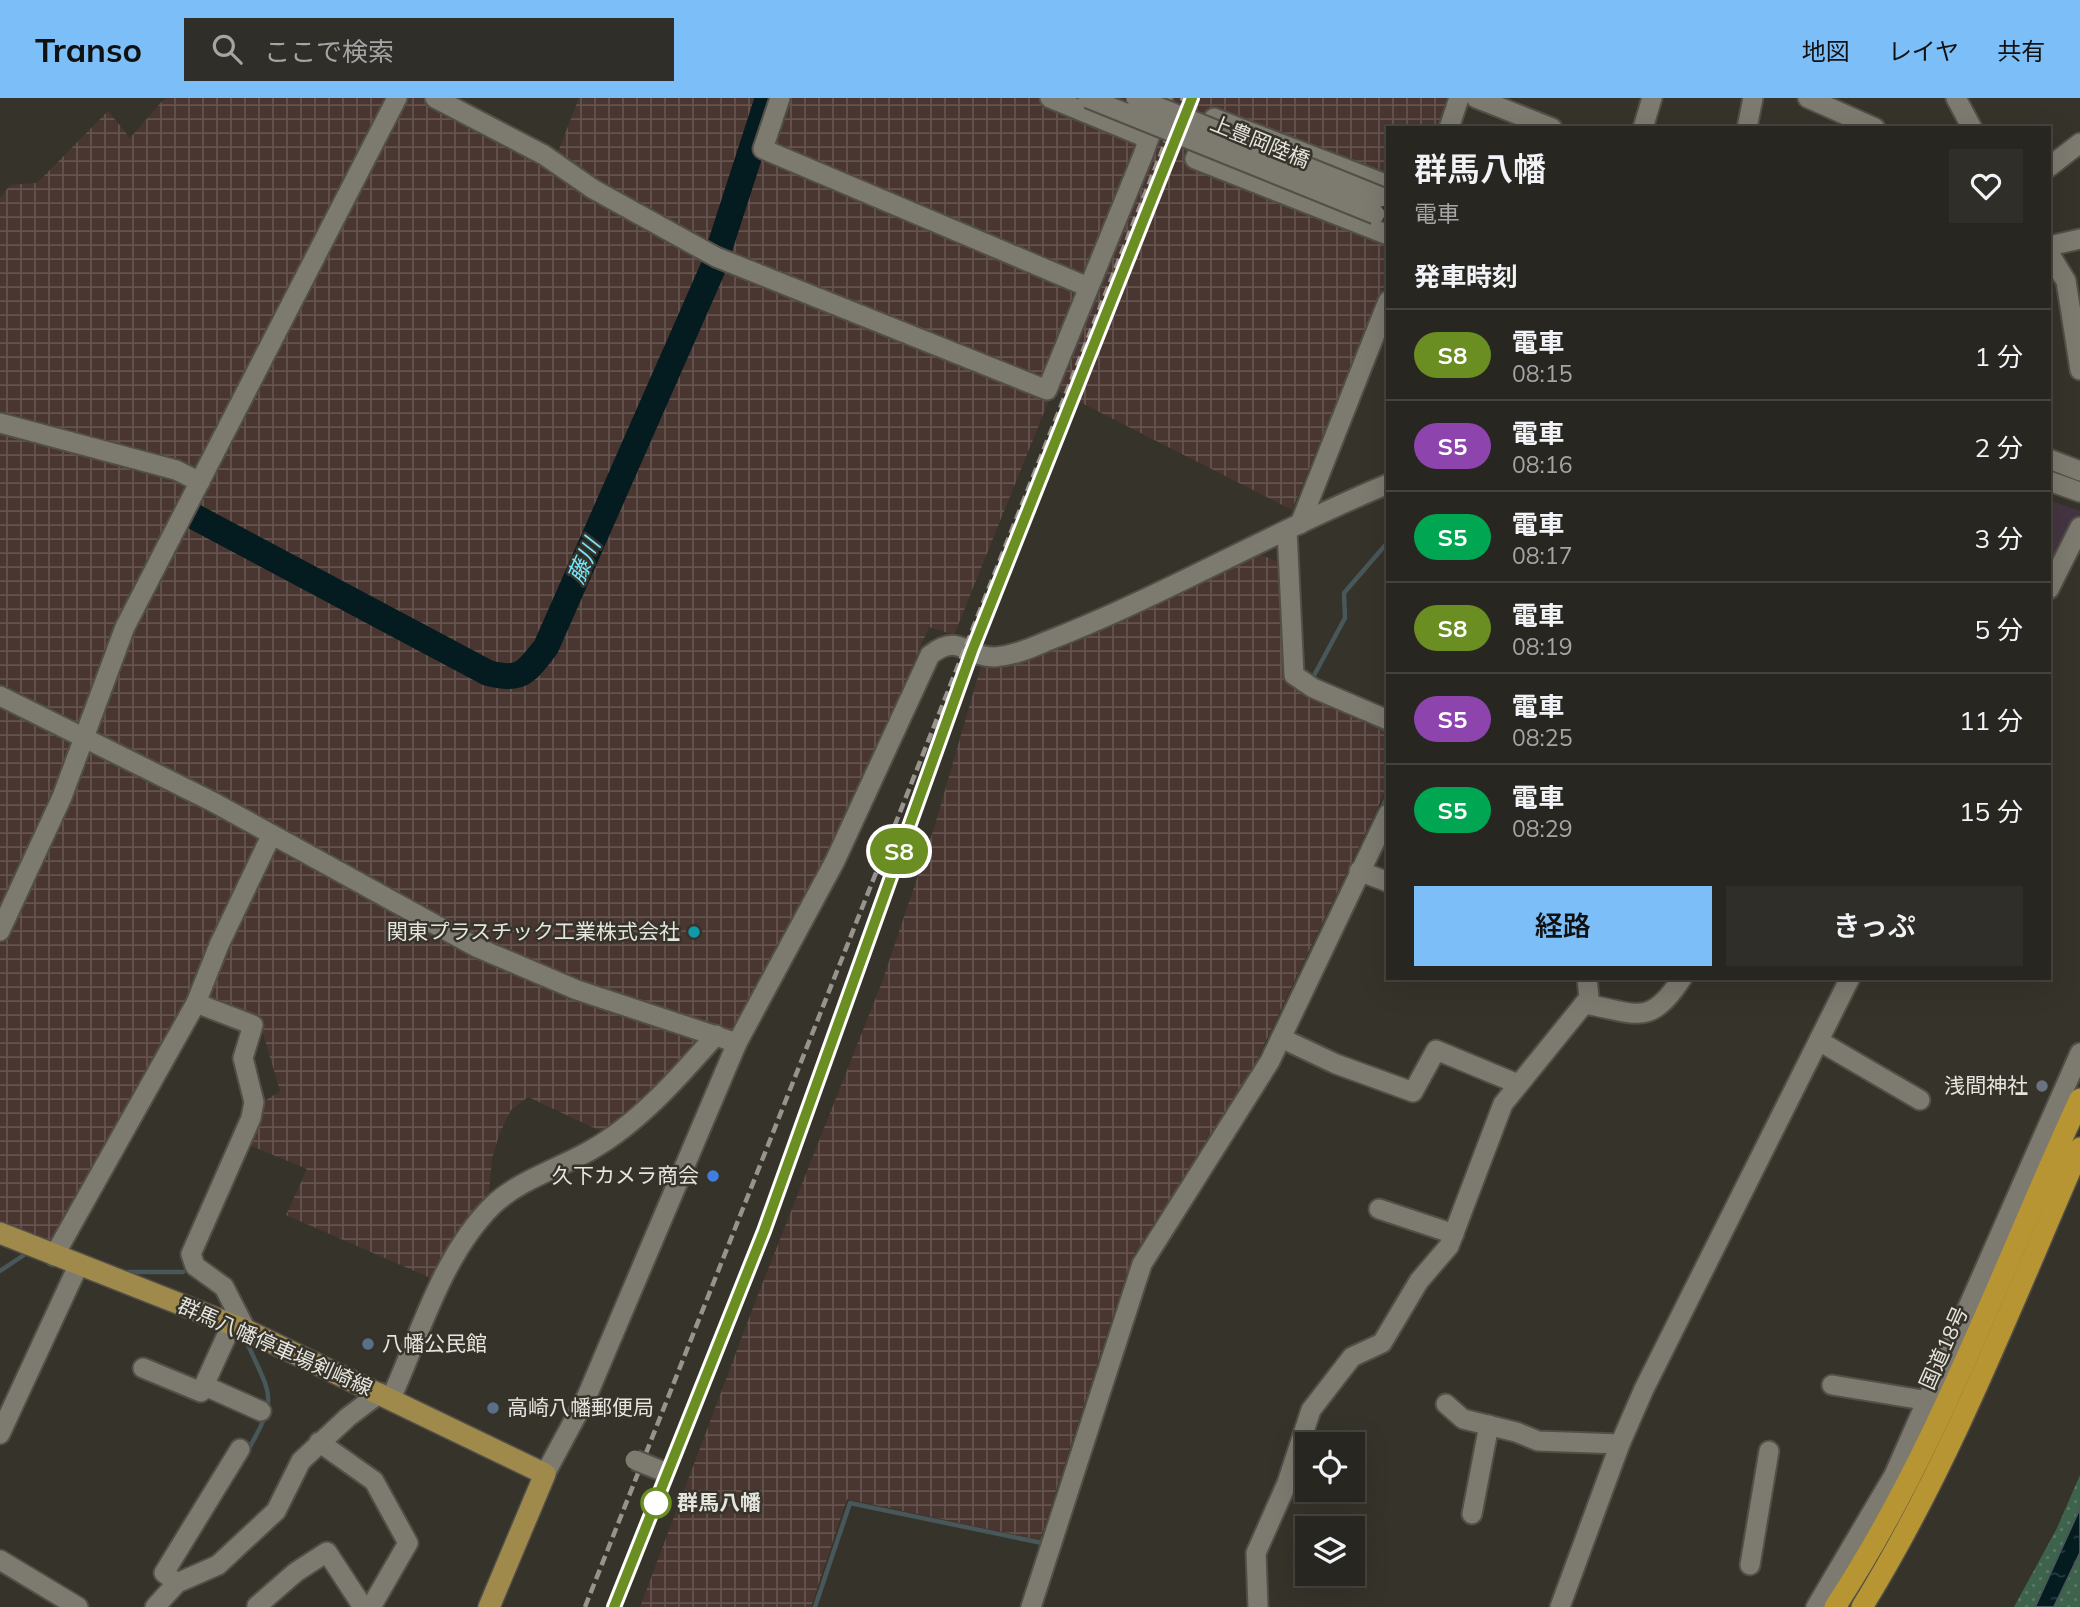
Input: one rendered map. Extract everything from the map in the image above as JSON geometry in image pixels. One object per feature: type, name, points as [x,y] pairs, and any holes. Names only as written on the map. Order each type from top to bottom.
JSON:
[{"type":"highway","name":"国道18号","points":[[1835,1607],[1898,1502],[1939,1420],[2080,1099]]},
{"type":"highway","points":[[1862,1607],[1959,1427],[2080,1148]]},
{"type":"main road","name":"群馬八幡停車場剣崎線","points":[[0,1233],[78,1266],[239,1327],[386,1395],[545,1474]]},
{"type":"main road","points":[[489,1607],[545,1474]]},
{"type":"street","points":[[0,931],[62,797],[125,628],[397,98]]},
{"type":"street","points":[[435,98],[544,155],[593,188],[716,257],[1047,390],[1143,155],[1163,98]]},
{"type":"street","points":[[780,98],[763,149],[1088,287]]},
{"type":"street","points":[[1050,98],[1147,138]]},
{"type":"street","name":"上豊岡陸橋","points":[[1088,98],[1384,203]]},
{"type":"street","name":"上豊岡陸橋","points":[[1136,98],[1384,203]]},
{"type":"street","points":[[1449,126],[1459,98]]},
{"type":"street","points":[[1476,98],[1547,126]]},
{"type":"street","points":[[1644,126],[1652,98]]},
{"type":"street","points":[[1747,126],[1754,98]]},
{"type":"street","points":[[1808,98],[1871,126]]},
{"type":"street","points":[[1956,98],[1971,126]]},
{"type":"street","points":[[1384,203],[1214,118],[1195,159],[1386,234]]},
{"type":"street","points":[[2051,165],[2080,143]]},
{"type":"street","points":[[2051,246],[2080,239]]},
{"type":"street","points":[[2051,256],[2066,281],[2080,370]]},
{"type":"street","points":[[1386,306],[1293,527],[1294,675],[1313,688],[1386,719]]},
{"type":"street","points":[[0,423],[176,470],[200,482]]},
{"type":"street","points":[[2051,460],[2080,471]]},
{"type":"street","points":[[2051,482],[2080,492]]},
{"type":"street","points":[[545,1474],[587,1396],[737,1043],[835,861],[930,655],[947,645],[957,644],[992,657],[1019,652],[1104,620],[1293,527],[1386,485]]},
{"type":"street","points":[[2051,585],[2080,527]]},
{"type":"street","points":[[0,696],[213,802],[476,947],[577,990],[737,1043]]},
{"type":"street","points":[[1031,1607],[1142,1265],[1233,1123],[1281,1038],[1359,871],[1386,822]]},
{"type":"street","points":[[54,1256],[196,1003],[219,945],[271,836]]},
{"type":"street","points":[[1359,871],[1386,881]]},
{"type":"street","points":[[1258,1607],[1256,1553],[1287,1483],[1311,1410],[1352,1357],[1382,1343],[1419,1281],[1449,1246],[1503,1104],[1584,1004],[1588,998],[1587,980]]},
{"type":"street","points":[[1584,1004],[1626,1013],[1650,1013],[1670,997],[1681,980]]},
{"type":"street","points":[[1560,1607],[1620,1444],[1667,1342],[1849,980]]},
{"type":"street","points":[[143,1368],[201,1392],[239,1327],[224,1286],[195,1266],[191,1254],[251,1118],[254,1102],[243,1058],[253,1025],[196,1003]]},
{"type":"street","points":[[155,1607],[177,1583],[218,1565],[276,1511],[292,1473],[319,1442],[386,1395],[451,1264],[488,1211],[506,1195],[592,1150],[615,1134],[684,1071],[716,1035]]},
{"type":"street","points":[[1281,1038],[1336,1063],[1413,1092],[1436,1050],[1518,1084]]},
{"type":"street","points":[[1819,1041],[1920,1100]]},
{"type":"street","points":[[1816,1607],[1894,1475],[1929,1401],[2080,1053]]},
{"type":"street","points":[[1379,1209],[1454,1234]]},
{"type":"street","points":[[0,1434],[78,1266]]},
{"type":"street","points":[[1832,1385],[1929,1401]]},
{"type":"street","points":[[205,1386],[261,1411]]},
{"type":"street","points":[[1446,1404],[1463,1419],[1538,1441],[1620,1444]]},
{"type":"street","points":[[1472,1514],[1489,1425]]},
{"type":"street","points":[[319,1442],[374,1481],[408,1543],[371,1607]]},
{"type":"street","points":[[177,1583],[164,1573],[240,1449]]},
{"type":"street","points":[[1750,1564],[1769,1451]]},
{"type":"street","points":[[635,1460],[662,1471]]},
{"type":"street","points":[[257,1606],[296,1572],[327,1552],[363,1607]]},
{"type":"street","points":[[0,1560],[78,1607]]},
{"type":"shaded area","points":[[165,98],[421,98],[541,158],[707,261],[1049,400],[954,635],[929,627],[838,838],[730,1034],[607,1134],[528,1097],[511,1110],[499,1135],[492,1159],[488,1204],[435,1280],[286,1215],[307,1169],[247,1144],[257,1106],[280,1091],[260,1023],[203,1000],[67,1226],[54,1234],[55,1241],[53,1243],[0,1221],[0,198],[10,185],[37,183],[108,111],[130,138]]},
{"type":"shaded area","points":[[579,98],[1451,98],[1442,126],[1386,126],[1386,178],[1212,108],[1188,160],[1386,245],[1386,282],[1292,510],[1048,386],[712,247],[556,157]]},
{"type":"shaded area","points":[[2051,501],[2080,511],[2080,518],[2051,576]]},
{"type":"shaded area","points":[[1256,553],[1284,564],[1287,672],[1302,692],[1386,733],[1386,790],[1248,1078],[1132,1257],[1040,1540],[847,1499],[811,1607],[640,1607],[757,1297],[882,982],[934,828],[981,666],[1006,665]]},
{"type":"green space","points":[[2080,1475],[2080,1508],[2035,1607],[2014,1607],[2057,1528]]},
{"type":"green space","points":[[2080,1553],[2080,1607],[2054,1607]]},
{"type":"water","points":[[2080,1508],[2080,1553],[2054,1607],[2035,1607]]},
{"type":"waterway","name":"藤川","points":[[195,517],[488,673],[509,676],[528,669],[546,647],[713,268],[768,98]]},
{"type":"waterway","points":[[1311,681],[1345,618],[1344,593],[1386,544]]},
{"type":"waterway","points":[[1373,724],[1386,730]]},
{"type":"waterway","points":[[1381,810],[1386,799]]},
{"type":"waterway","points":[[0,1271],[24,1255]]},
{"type":"waterway","points":[[128,1272],[183,1272]]},
{"type":"waterway","points":[[246,1340],[268,1395],[265,1417],[248,1450]]},
{"type":"waterway","points":[[815,1607],[850,1503],[1042,1543],[1043,1538]]},
{"type":"railway","points":[[585,1607],[1183,98]]},
{"type":"railway","points":[[614,1607],[764,1231],[934,755]]},
{"type":"train","name":"S8","points":[[614,1607],[764,1231],[972,651],[1192,98]]},
{"type":"place","name":"関東プラスチック工業株式会社","points":[[694,932]]},
{"type":"place","name":"浅間神社","points":[[2042,1086]]},
{"type":"place","name":"久下カメラ商会","points":[[713,1176]]},
{"type":"place","name":"八幡公民館","points":[[368,1344]]},
{"type":"place","name":"高崎八幡郵便局","points":[[493,1408]]},
{"type":"place","name":"群馬八幡","points":[[656,1503]]}]
